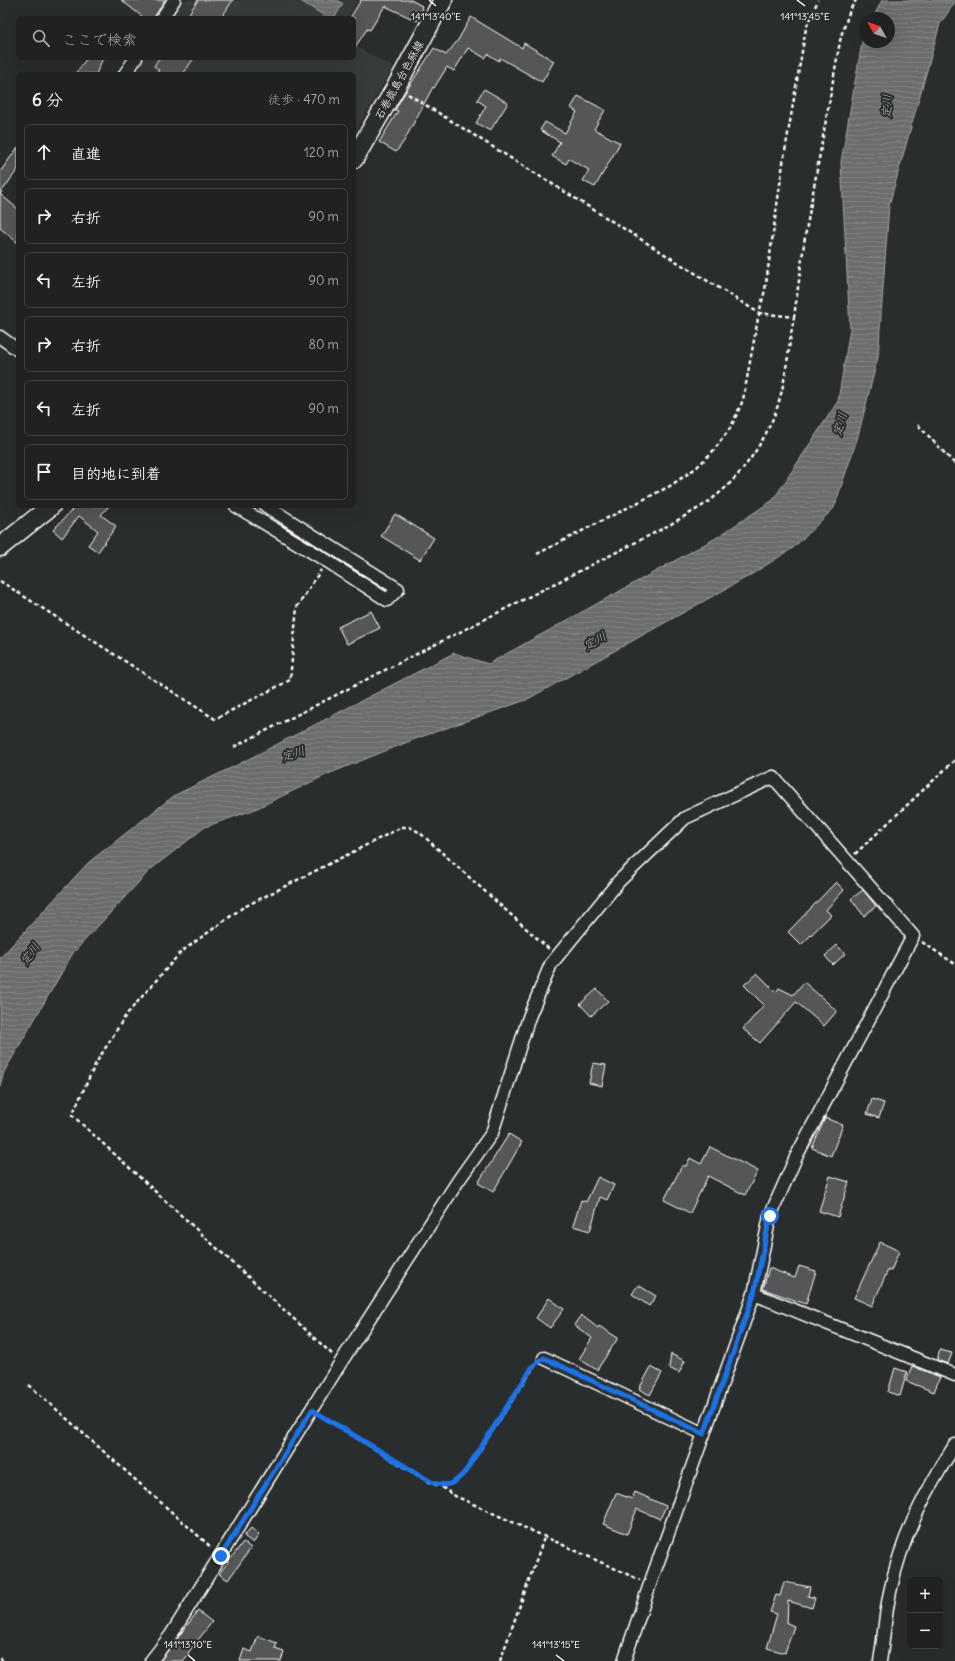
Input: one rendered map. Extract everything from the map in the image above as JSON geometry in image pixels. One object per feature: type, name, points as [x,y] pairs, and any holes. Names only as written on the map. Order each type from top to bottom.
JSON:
[{"type":"main road","name":"石巻鹿島台色麻線","points":[[356,156],[396,87],[443,0]]},
{"type":"main road","points":[[0,547],[49,508]]},
{"type":"street","points":[[163,16],[174,0]]},
{"type":"street","points":[[126,72],[135,60]]},
{"type":"street","points":[[0,337],[16,349]]},
{"type":"street","points":[[239,508],[327,561],[387,600],[398,589],[269,508]]},
{"type":"street","points":[[152,1661],[171,1636],[341,1362],[458,1181],[492,1133],[529,1017],[550,964],[619,882],[685,818],[773,777],[913,936],[797,1156],[770,1216],[754,1294],[650,1584],[624,1661]]},
{"type":"street","points":[[754,1294],[955,1375]]},
{"type":"street","points":[[544,1358],[704,1434]]},
{"type":"street","points":[[880,1661],[890,1591],[906,1537],[924,1496],[955,1445]]},
{"type":"path","points":[[537,554],[670,486],[696,468],[714,450],[732,428],[744,400],[759,313],[765,290],[783,163],[806,28],[818,0]]},
{"type":"path","points":[[234,747],[662,529],[705,504],[727,486],[746,464],[760,442],[774,415],[782,386],[794,317],[805,237],[841,36],[850,10],[856,0]]},
{"type":"path","points":[[396,87],[759,313],[794,317]]},
{"type":"path","points":[[918,425],[955,464]]},
{"type":"path","points":[[0,581],[215,719],[290,680],[298,607],[327,561]]},
{"type":"path","points":[[848,861],[955,760]]},
{"type":"path","points":[[341,1362],[72,1115],[96,1063],[126,1015],[181,952],[242,908],[402,828],[409,827],[419,832],[556,956]]},
{"type":"path","points":[[913,936],[955,964]]},
{"type":"path","points":[[442,1486],[454,1483],[465,1472],[533,1366],[544,1358]]},
{"type":"path","points":[[29,1385],[221,1556]]},
{"type":"path","points":[[312,1410],[431,1482],[442,1486],[453,1495],[544,1538],[650,1584]]},
{"type":"path","points":[[500,1661],[544,1538]]},
{"type":"path","points":[[0,1658],[3,1661]]},
{"type":"shaded area","points":[[180,0],[358,0],[348,16],[169,16]]},
{"type":"shaded area","points":[[356,46],[393,67],[356,131],[356,72],[132,72],[140,60],[356,60]]},
{"type":"water","points":[[299,0],[337,0],[343,4],[335,16],[325,16]]},
{"type":"water","name":"定川","points":[[882,0],[955,0],[940,24],[889,205],[878,357],[858,436],[834,508],[793,548],[749,576],[526,700],[415,739],[328,774],[253,810],[205,827],[150,870],[73,953],[4,1072],[0,1087],[0,958],[89,862],[175,795],[237,765],[454,653],[488,664],[716,538],[773,500],[838,401],[850,329],[841,162],[861,48],[895,48],[895,12],[876,12]]},
{"type":"building","points":[[121,0],[165,0],[156,16],[141,16]]},
{"type":"building","points":[[198,0],[233,0],[222,16],[187,16]]},
{"type":"building","points":[[361,0],[411,0],[422,6],[421,8],[423,9],[417,21],[385,6],[370,30],[367,29],[356,46],[356,16],[351,16]]},
{"type":"building","points":[[471,17],[522,48],[524,43],[554,61],[542,82],[500,58],[499,61],[488,54],[485,58],[468,48],[454,71],[447,67],[434,88],[433,87],[404,141],[396,152],[379,142],[398,111],[395,110],[401,99],[434,48],[446,55],[458,40]]},
{"type":"building","points":[[86,60],[102,60],[97,72],[76,72]]},
{"type":"building","points":[[158,60],[193,60],[184,72],[158,72],[159,70],[154,66]]},
{"type":"building","points":[[484,89],[508,103],[490,131],[476,123],[486,106],[477,100]]},
{"type":"building","points":[[578,96],[605,110],[594,129],[620,143],[595,187],[583,181],[589,170],[569,159],[566,164],[552,156],[560,142],[540,130],[545,122],[565,133],[577,112],[571,108]]},
{"type":"building","points":[[16,150],[16,172],[0,194],[0,172]]},
{"type":"building","points":[[0,194],[16,207],[16,241],[0,228]]},
{"type":"building","points":[[70,508],[107,508],[101,515],[116,526],[98,552],[88,545],[98,531],[79,516],[62,538],[53,530],[72,510]]},
{"type":"building","points":[[395,514],[434,538],[420,560],[381,536]]},
{"type":"building","points":[[371,611],[380,628],[347,644],[338,627]]},
{"type":"building","points":[[836,882],[844,890],[826,910],[831,915],[801,945],[788,932]]},
{"type":"building","points":[[863,890],[876,906],[864,916],[851,899]]},
{"type":"building","points":[[837,945],[845,954],[833,965],[825,956]]},
{"type":"building","points":[[757,973],[776,992],[779,988],[793,995],[804,982],[837,1011],[824,1026],[796,1002],[760,1043],[743,1029],[764,1005],[744,985]]},
{"type":"building","points":[[597,989],[608,1001],[591,1016],[580,1004]]},
{"type":"building","points":[[593,1063],[606,1065],[602,1086],[589,1083]]},
{"type":"building","points":[[872,1099],[884,1103],[879,1118],[867,1114]]},
{"type":"building","points":[[825,1118],[843,1125],[831,1156],[812,1148]]},
{"type":"building","points":[[509,1134],[522,1142],[493,1192],[478,1183]]},
{"type":"building","points":[[710,1147],[758,1171],[745,1195],[708,1176],[690,1213],[664,1200],[682,1166],[686,1166],[690,1158],[701,1164]]},
{"type":"building","points":[[830,1176],[849,1182],[838,1217],[819,1211]]},
{"type":"building","points":[[598,1177],[614,1185],[607,1200],[600,1197],[590,1231],[573,1226],[581,1200],[586,1202]]},
{"type":"building","points":[[880,1242],[899,1251],[891,1271],[888,1270],[872,1306],[854,1298]]},
{"type":"building","points":[[799,1266],[816,1271],[806,1304],[763,1289],[769,1268],[795,1278]]},
{"type":"building","points":[[638,1285],[656,1296],[649,1306],[632,1294]]},
{"type":"building","points":[[549,1298],[564,1309],[550,1328],[536,1318]]},
{"type":"building","points":[[581,1315],[598,1328],[599,1326],[618,1338],[597,1370],[579,1359],[592,1338],[574,1325]]},
{"type":"building","points":[[940,1350],[952,1353],[948,1364],[937,1360]]},
{"type":"building","points":[[671,1354],[685,1361],[679,1373],[669,1368]]},
{"type":"building","points":[[912,1366],[940,1377],[934,1392],[906,1381]]},
{"type":"building","points":[[651,1367],[662,1373],[650,1395],[639,1389]]},
{"type":"building","points":[[895,1368],[907,1372],[900,1396],[888,1392]]},
{"type":"building","points":[[635,1492],[666,1506],[660,1519],[637,1509],[627,1534],[603,1524],[616,1493],[632,1499]]},
{"type":"building","points":[[251,1528],[259,1535],[253,1543],[244,1536]]},
{"type":"building","points":[[243,1542],[251,1548],[228,1580],[219,1574]]},
{"type":"building","points":[[784,1582],[810,1587],[808,1596],[815,1598],[812,1608],[788,1601],[787,1623],[794,1626],[785,1653],[767,1648],[777,1614],[770,1612],[776,1595],[780,1596]]},
{"type":"building","points":[[198,1611],[212,1622],[188,1653],[189,1654],[183,1661],[160,1661]]},
{"type":"building","points":[[258,1636],[277,1643],[275,1649],[284,1652],[281,1661],[240,1661],[244,1649],[252,1652]]},
{"type":"route","points":[[221,1556],[312,1410],[431,1482],[442,1486],[454,1483],[465,1472],[533,1366],[544,1358],[704,1434],[754,1294],[770,1216]]}]
